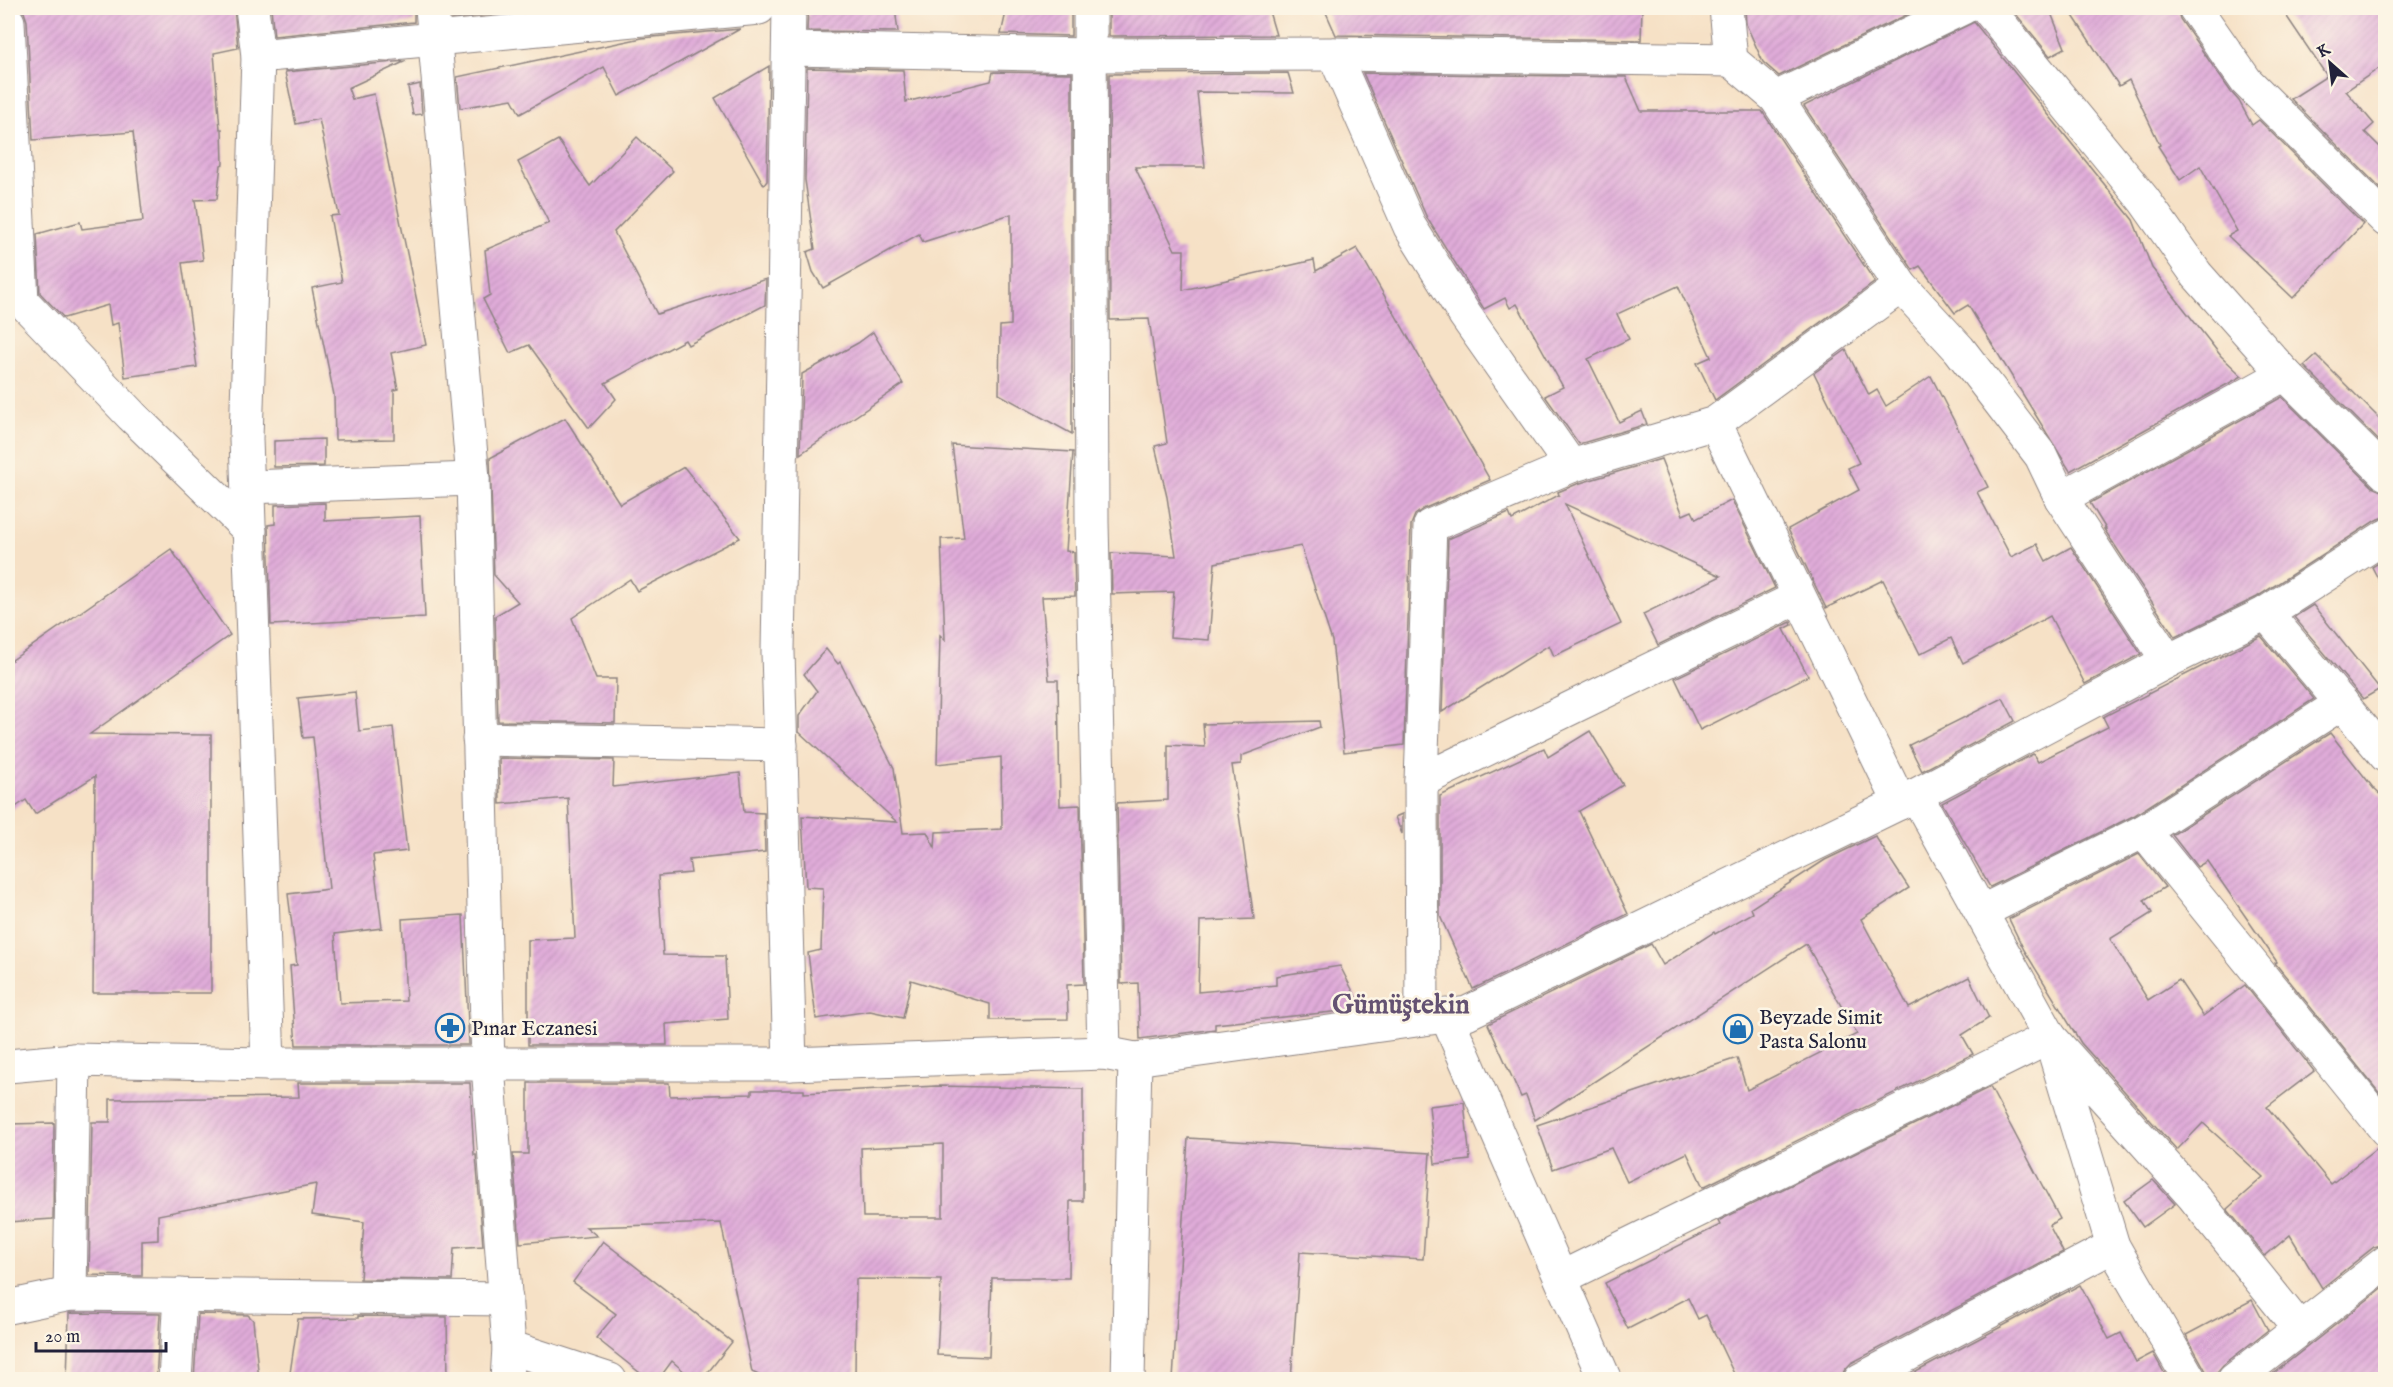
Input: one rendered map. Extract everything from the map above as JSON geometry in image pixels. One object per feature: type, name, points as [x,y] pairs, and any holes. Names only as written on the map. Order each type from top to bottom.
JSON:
[{"type":"street","points":[[252,8],[258,56],[246,439],[268,1064]]},
{"type":"street","points":[[258,56],[434,22],[759,8]]},
{"type":"street","points":[[789,8],[778,652],[790,1064]]},
{"type":"street","points":[[1090,8],[1092,522],[1119,1056],[1128,1380]]},
{"type":"street","points":[[1726,8],[1731,60]]},
{"type":"street","points":[[1776,98],[1964,8]]},
{"type":"street","points":[[1987,8],[2145,200],[2197,275],[2285,374],[2385,474]]},
{"type":"street","points":[[2195,8],[2246,81],[2385,220]]},
{"type":"street","points":[[8,22],[22,301],[132,416],[250,531]]},
{"type":"street","points":[[434,22],[473,479],[488,1065],[509,1347],[507,1380]]},
{"type":"street","points":[[789,49],[1090,55],[1335,54],[1731,60],[1776,98],[1901,286],[1959,349],[2041,456],[2061,498],[2168,661]]},
{"type":"street","points":[[1335,54],[1410,227],[1465,315],[1571,466]]},
{"type":"street","points":[[1605,1380],[1561,1278],[1434,1017],[1421,781],[1430,526],[1571,466],[1714,423],[1901,286]]},
{"type":"street","points":[[2061,498],[2285,374]]},
{"type":"street","points":[[1714,423],[1799,597],[1908,799],[1981,912],[2050,1037],[2113,1246],[2190,1380]]},
{"type":"street","points":[[248,487],[473,479]]},
{"type":"street","points":[[8,1066],[74,1060],[268,1064],[790,1064],[1119,1056],[1467,1013],[1908,799],[2168,661],[2266,613],[2385,536]]},
{"type":"street","points":[[1421,781],[1799,597]]},
{"type":"street","points":[[2266,613],[2385,756]]},
{"type":"street","points":[[1981,912],[2144,831],[2342,703]]},
{"type":"street","points":[[479,739],[781,745]]},
{"type":"street","points":[[2144,831],[2385,1130]]},
{"type":"street","points":[[1561,1278],[2050,1037]]},
{"type":"street","points":[[2050,1037],[2193,1196],[2299,1328]]},
{"type":"street","points":[[70,1294],[74,1060]]},
{"type":"street","points":[[1860,1380],[2113,1246]]},
{"type":"street","points":[[2234,1380],[2385,1262]]},
{"type":"street","points":[[8,1307],[70,1294],[506,1299]]},
{"type":"street","points":[[175,1380],[180,1295]]},
{"type":"street","points":[[509,1347],[610,1380]]},
{"type":"building","points":[[19,8],[234,8],[238,48],[214,53],[220,129],[222,129],[223,164],[221,165],[217,199],[195,200],[203,260],[182,263],[197,367],[125,377],[118,323],[111,325],[108,305],[64,318],[40,293],[37,234],[80,222],[82,229],[143,221],[133,132],[33,140],[27,21],[24,12]]},
{"type":"building","points":[[271,8],[414,8],[414,22],[274,36]]},
{"type":"building","points":[[451,8],[518,8],[505,13],[452,19]]},
{"type":"building","points":[[808,8],[895,8],[898,32],[807,31]]},
{"type":"building","points":[[1007,8],[1071,8],[1071,36],[1001,34]]},
{"type":"building","points":[[1109,8],[1268,8],[1276,35],[1109,36]]},
{"type":"building","points":[[1324,8],[1642,8],[1641,40],[1336,35]]},
{"type":"building","points":[[1745,8],[1921,8],[1779,76],[1763,62],[1746,24]]},
{"type":"building","points":[[2011,8],[2049,8],[2065,48],[2050,56]]},
{"type":"building","points":[[2068,8],[2177,8],[2180,19],[2239,101],[2252,125],[2259,120],[2363,224],[2293,298],[2228,236],[2237,231],[2200,166],[2180,180],[2158,146],[2160,145],[2129,80],[2119,86]]},
{"type":"building","points":[[2281,8],[2385,8],[2385,64],[2346,91],[2374,124],[2365,132],[2385,152],[2385,193],[2291,99],[2327,76]]},
{"type":"building","points":[[1974,22],[2133,220],[2152,268],[2221,356],[2242,376],[2070,471],[1968,305],[1955,313],[1920,266],[1913,270],[1804,106]]},
{"type":"building","points":[[740,29],[619,96],[604,67],[520,114],[512,99],[460,108],[457,77],[642,38]]},
{"type":"building","points":[[406,61],[348,88],[352,99],[374,94],[426,345],[391,353],[398,389],[394,390],[394,439],[335,440],[334,395],[312,288],[342,282],[330,216],[339,215],[319,119],[296,124],[285,72]]},
{"type":"building","points":[[769,66],[767,181],[764,185],[715,98]]},
{"type":"building","points":[[807,68],[903,70],[906,102],[991,81],[993,72],[1072,73],[1072,434],[999,394],[1000,326],[1011,325],[1011,214],[923,242],[919,234],[823,288],[813,272],[807,252],[815,249],[805,180]]},
{"type":"building","points":[[1288,73],[1294,93],[1197,92],[1205,167],[1135,167],[1175,250],[1184,250],[1183,290],[1314,260],[1316,271],[1357,248],[1490,480],[1423,509],[1415,515],[1411,525],[1404,745],[1344,752],[1332,641],[1301,546],[1215,563],[1209,640],[1170,637],[1174,592],[1112,594],[1111,553],[1176,556],[1167,497],[1155,446],[1167,443],[1149,319],[1110,320],[1109,74]]},
{"type":"building","points":[[1363,73],[1626,77],[1641,111],[1762,111],[1875,282],[1715,400],[1697,363],[1711,357],[1678,286],[1617,314],[1629,339],[1588,359],[1619,422],[1642,411],[1647,424],[1579,444],[1545,396],[1563,387],[1517,304],[1510,308],[1505,298],[1484,309],[1427,218]]},
{"type":"building","points":[[420,84],[422,114],[413,115],[408,87]]},
{"type":"building","points":[[637,137],[673,171],[614,232],[657,314],[766,279],[765,305],[688,345],[685,340],[605,383],[616,399],[589,428],[529,345],[510,353],[483,299],[490,295],[485,250],[549,223],[518,162],[558,140],[590,186]]},
{"type":"building","points":[[873,332],[903,384],[800,454],[802,374],[858,343]]},
{"type":"building","points":[[1846,350],[1869,395],[1877,390],[1886,406],[1931,376],[1988,487],[1977,492],[2011,557],[2037,544],[2046,561],[2071,547],[2141,654],[2085,684],[2050,616],[1963,663],[1951,638],[1920,654],[1883,580],[1826,608],[1788,529],[1859,490],[1848,468],[1859,463],[1814,373]]},
{"type":"building","points":[[2316,355],[2385,424],[2385,447],[2304,366]]},
{"type":"building","points":[[2282,397],[2373,487],[2385,492],[2385,517],[2376,520],[2257,597],[2175,637],[2104,529],[2106,529],[2090,503]]},
{"type":"building","points":[[565,418],[620,504],[684,467],[740,538],[637,591],[630,579],[572,618],[596,679],[616,679],[615,723],[498,721],[495,616],[518,602],[494,575],[490,458]]},
{"type":"building","points":[[324,439],[324,466],[274,467],[274,441]]},
{"type":"building","points":[[952,445],[1073,452],[1066,551],[1074,552],[1075,596],[1042,597],[1049,680],[1058,680],[1060,806],[1080,805],[1084,984],[1067,985],[1068,1019],[990,1020],[990,1004],[911,980],[903,1018],[870,1011],[816,1019],[808,953],[821,950],[823,888],[806,887],[802,816],[897,822],[799,732],[799,716],[817,691],[804,674],[826,649],[838,664],[840,662],[894,768],[903,833],[927,832],[935,848],[936,832],[1002,829],[1001,757],[937,764],[940,635],[945,640],[941,539],[964,538]]},
{"type":"building","points":[[1661,459],[1683,515],[1692,511],[1696,519],[1732,500],[1775,588],[1658,645],[1643,614],[1721,576],[1565,504],[1621,624],[1554,656],[1549,645],[1442,712],[1448,539],[1509,513],[1512,520],[1559,495],[1558,492],[1577,484]]},
{"type":"building","points":[[325,503],[325,521],[420,516],[425,617],[271,625],[268,525],[275,524],[275,505]]},
{"type":"building","points":[[171,549],[230,635],[90,734],[211,735],[211,993],[93,993],[95,776],[35,814],[26,800],[8,812],[8,663]]},
{"type":"building","points":[[2385,559],[2385,592],[2372,567]]},
{"type":"building","points":[[2313,605],[2380,689],[2363,699],[2294,617]]},
{"type":"building","points":[[1791,622],[1792,625],[1784,629],[1808,676],[1700,730],[1675,678]]},
{"type":"building","points":[[2261,636],[2314,699],[2135,815],[1990,887],[1942,803],[2033,754],[2038,762],[2108,727],[2103,717]]},
{"type":"building","points":[[355,692],[359,731],[393,727],[407,851],[373,855],[382,928],[335,934],[340,1003],[406,1001],[402,919],[463,915],[469,1045],[296,1045],[290,966],[297,965],[288,894],[329,889],[313,737],[303,738],[298,698]]},
{"type":"building","points":[[2003,698],[2015,721],[1922,771],[1909,745]]},
{"type":"building","points":[[1319,721],[1320,727],[1241,756],[1241,764],[1232,765],[1254,919],[1200,921],[1198,992],[1276,985],[1276,976],[1340,966],[1362,1009],[1215,1024],[1215,1029],[1140,1039],[1138,983],[1121,984],[1117,803],[1168,800],[1168,745],[1205,747],[1203,724]]},
{"type":"building","points":[[1590,731],[1623,785],[1579,811],[1628,914],[1473,989],[1440,916],[1440,796],[1544,748],[1548,757]]},
{"type":"building","points":[[2330,733],[2374,789],[2385,799],[2385,1100],[2275,963],[2277,962],[2207,861],[2197,867],[2172,835]]},
{"type":"building","points":[[499,758],[614,760],[613,787],[740,773],[744,812],[764,813],[765,852],[689,860],[691,873],[658,876],[663,955],[725,956],[728,1019],[666,1024],[667,1045],[528,1045],[528,940],[575,938],[568,798],[500,804]]},
{"type":"building","points":[[1402,814],[1402,834],[1395,817]]},
{"type":"building","points":[[1875,836],[1909,888],[1861,919],[1909,1008],[1969,977],[1989,1018],[1962,1035],[1973,1054],[1703,1187],[1687,1153],[1627,1182],[1611,1148],[1553,1169],[1537,1125],[1737,1058],[1747,1090],[1857,1034],[1806,944],[1535,1120],[1526,1095],[1521,1097],[1488,1024],[1651,944],[1663,965],[1714,932],[1715,934],[1753,913],[1751,908],[1825,860]]},
{"type":"building","points":[[2139,854],[2165,887],[2144,900],[2152,913],[2110,939],[2148,1000],[2179,980],[2203,1016],[2245,985],[2314,1071],[2267,1107],[2331,1184],[2379,1147],[2385,1148],[2385,1244],[2374,1247],[2322,1288],[2290,1235],[2265,1256],[2227,1209],[2263,1177],[2203,1123],[2177,1150],[2081,1043],[2024,950],[2009,919]]},
{"type":"building","points":[[298,1083],[470,1083],[483,1246],[454,1248],[452,1280],[360,1279],[364,1222],[312,1215],[316,1184],[158,1215],[158,1240],[142,1241],[142,1276],[89,1275],[92,1122],[110,1122],[110,1099],[299,1097]]},
{"type":"building","points":[[528,1083],[669,1083],[670,1096],[752,1094],[752,1090],[804,1090],[804,1093],[936,1086],[1083,1089],[1083,1201],[1070,1201],[1069,1278],[992,1278],[989,1357],[937,1355],[941,1280],[856,1279],[855,1380],[769,1380],[752,1372],[721,1223],[586,1227],[597,1236],[520,1243],[513,1154],[528,1154]],"holes":[[[943,1144],[943,1217],[863,1217],[861,1148]]]},
{"type":"building","points":[[1990,1087],[2060,1219],[2049,1225],[2063,1252],[1851,1363],[1844,1371],[1841,1380],[1737,1380],[1706,1315],[1698,1319],[1688,1298],[1628,1329],[1605,1283],[1720,1225],[1718,1221]]},
{"type":"building","points":[[1464,1102],[1470,1160],[1435,1164],[1429,1106]]},
{"type":"building","points":[[54,1123],[53,1219],[8,1222],[8,1124]]},
{"type":"building","points":[[1188,1138],[1430,1153],[1423,1259],[1300,1252],[1291,1380],[1173,1380]]},
{"type":"building","points":[[2153,1180],[2175,1204],[2143,1227],[2124,1201]]},
{"type":"building","points":[[603,1241],[732,1342],[702,1380],[694,1380],[672,1361],[658,1380],[649,1380],[596,1338],[616,1314],[573,1282]]},
{"type":"building","points":[[2080,1285],[2109,1339],[2121,1333],[2136,1362],[2153,1353],[2168,1380],[1901,1380]]},
{"type":"building","points":[[2385,1286],[2385,1380],[2265,1380]]},
{"type":"building","points":[[2252,1300],[2268,1330],[2223,1365],[2217,1372],[2216,1380],[2209,1380],[2186,1335]]},
{"type":"building","points":[[69,1313],[160,1314],[156,1380],[67,1380]]},
{"type":"building","points":[[198,1314],[248,1315],[253,1320],[259,1380],[194,1380]]},
{"type":"building","points":[[358,1316],[447,1317],[448,1380],[289,1380],[298,1319],[358,1318]]},
{"type":"place","name":"Pınar Eczanesi","points":[[450,1028]]},
{"type":"place","name":"Beyzade Simit Pasta Salonu","points":[[1738,1029]]},
{"type":"district","name":"Gümüştekin","points":[[1401,1004]]}]
